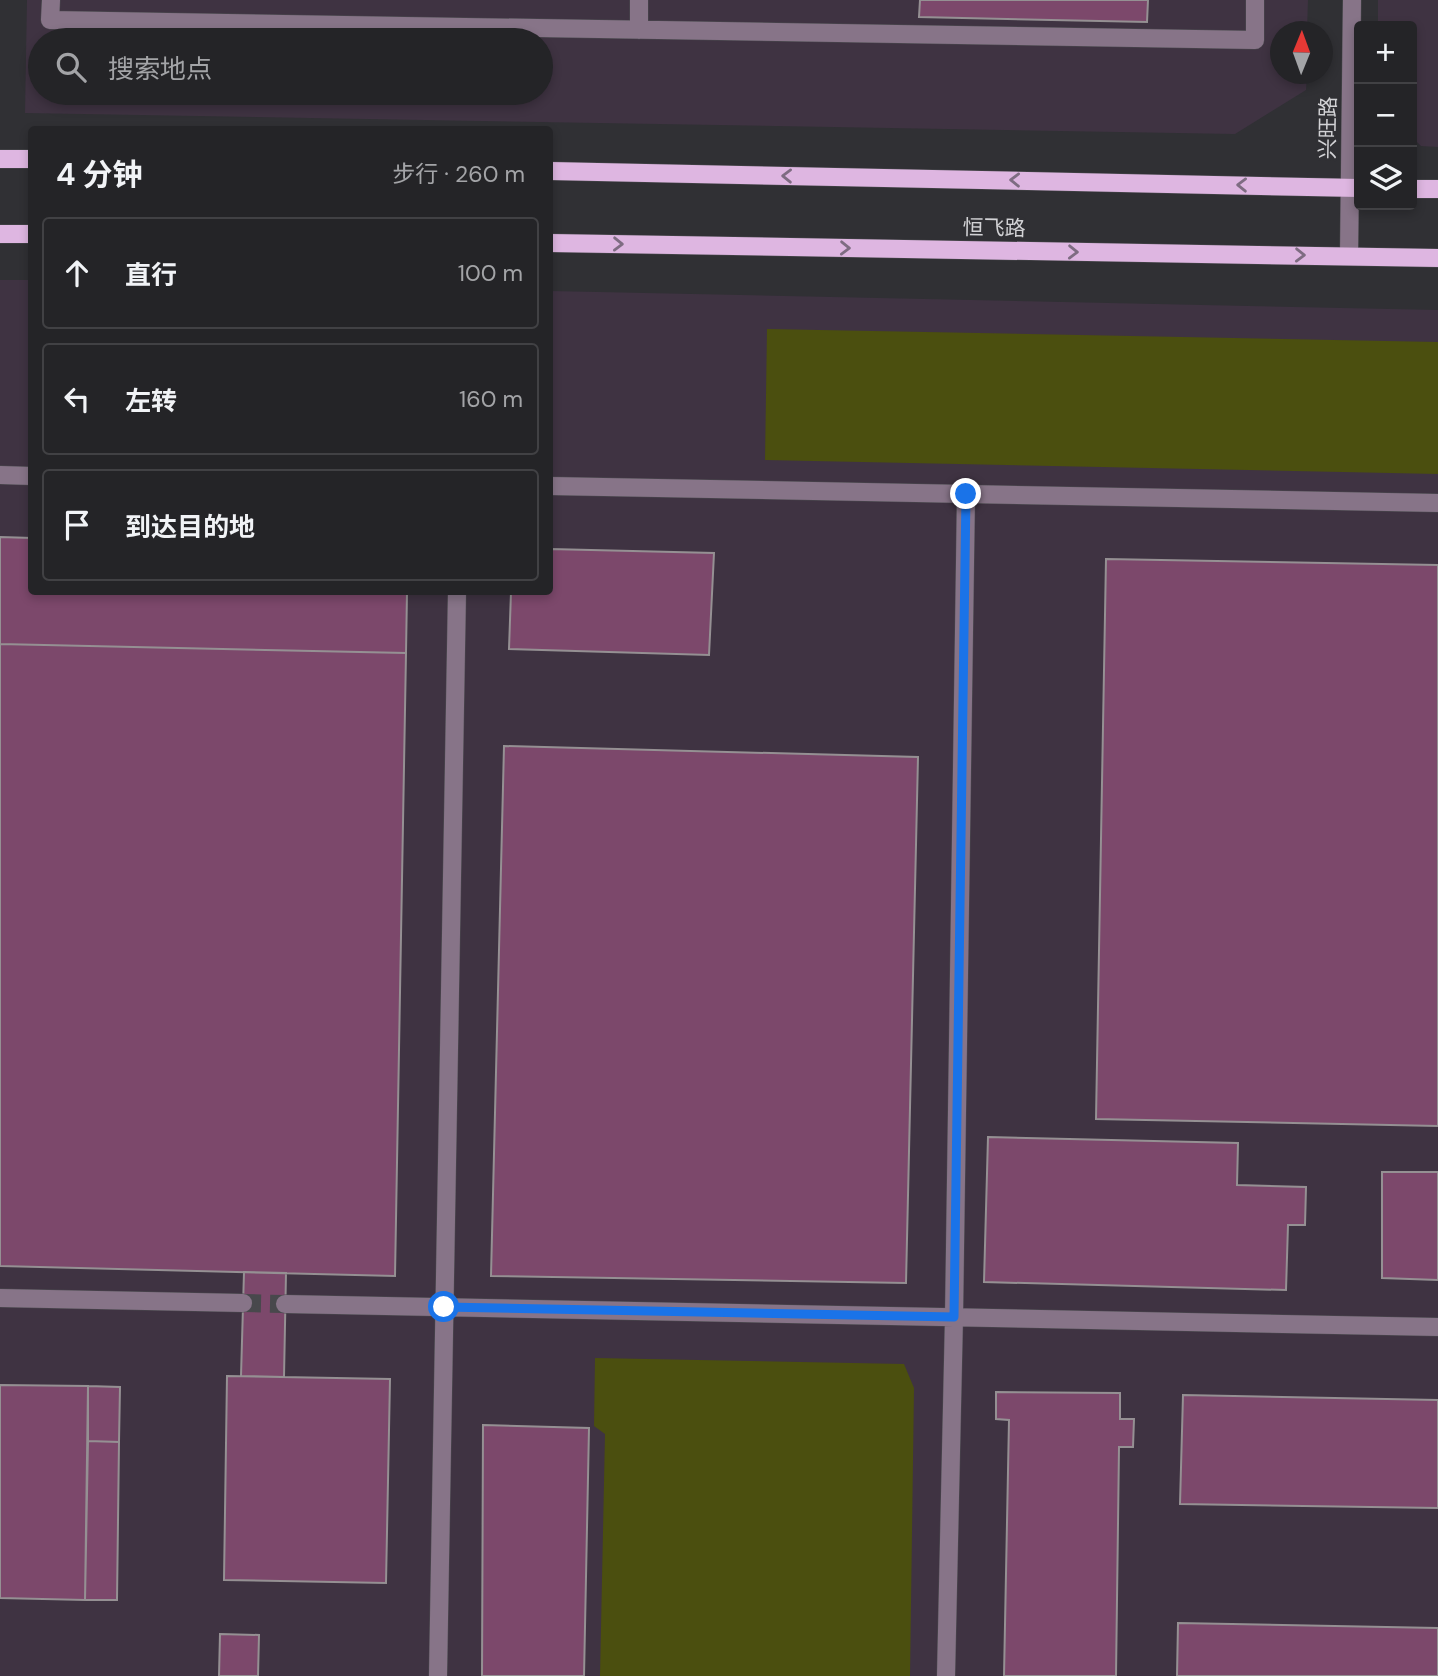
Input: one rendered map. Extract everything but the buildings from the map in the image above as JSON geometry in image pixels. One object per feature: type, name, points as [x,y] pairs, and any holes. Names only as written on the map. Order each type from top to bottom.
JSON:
[{"type":"main road","points":[[0,159],[28,159]]},
{"type":"main road","points":[[553,170],[1354,188]]},
{"type":"main road","points":[[1417,189],[1438,189]]},
{"type":"main road","points":[[0,234],[28,234]]},
{"type":"main road","name":"恒飞路","points":[[553,243],[1438,258]]},
{"type":"street","points":[[51,0],[50,20],[521,28]]},
{"type":"street","points":[[639,0],[639,30]]},
{"type":"street","points":[[553,29],[1255,40],[1255,0]]},
{"type":"street","name":"兴旺路","points":[[1352,0],[1354,147]]},
{"type":"street","name":"兴旺路","points":[[1349,256],[1354,199]]},
{"type":"street","points":[[0,475],[28,476]]},
{"type":"street","points":[[553,486],[1438,503]]},
{"type":"street","points":[[946,1676],[966,494]]},
{"type":"street","points":[[438,1676],[457,595]]},
{"type":"street","points":[[0,1298],[243,1303]]},
{"type":"street","points":[[285,1304],[1438,1327]]},
{"type":"shaded area","points":[[27,0],[1308,0],[1307,21],[1270,21],[1270,84],[1306,84],[1306,90],[1235,134],[25,113]]},
{"type":"shaded area","points":[[1378,0],[1438,0],[1438,147],[1421,146],[1417,142],[1417,21],[1378,21]]},
{"type":"shaded area","points":[[0,280],[28,280],[28,595],[553,595],[553,291],[1438,310],[1438,1676],[0,1676]]},
{"type":"shaded area","points":[[767,329],[1438,342],[1438,474],[765,460]]},
{"type":"shaded area","points":[[595,1358],[904,1364],[914,1388],[910,1676],[600,1676],[605,1434],[594,1426]]},
{"type":"tunnel","points":[[243,1303],[285,1304]]},
{"type":"route","points":[[444,1307],[954,1317],[966,494]]}]
